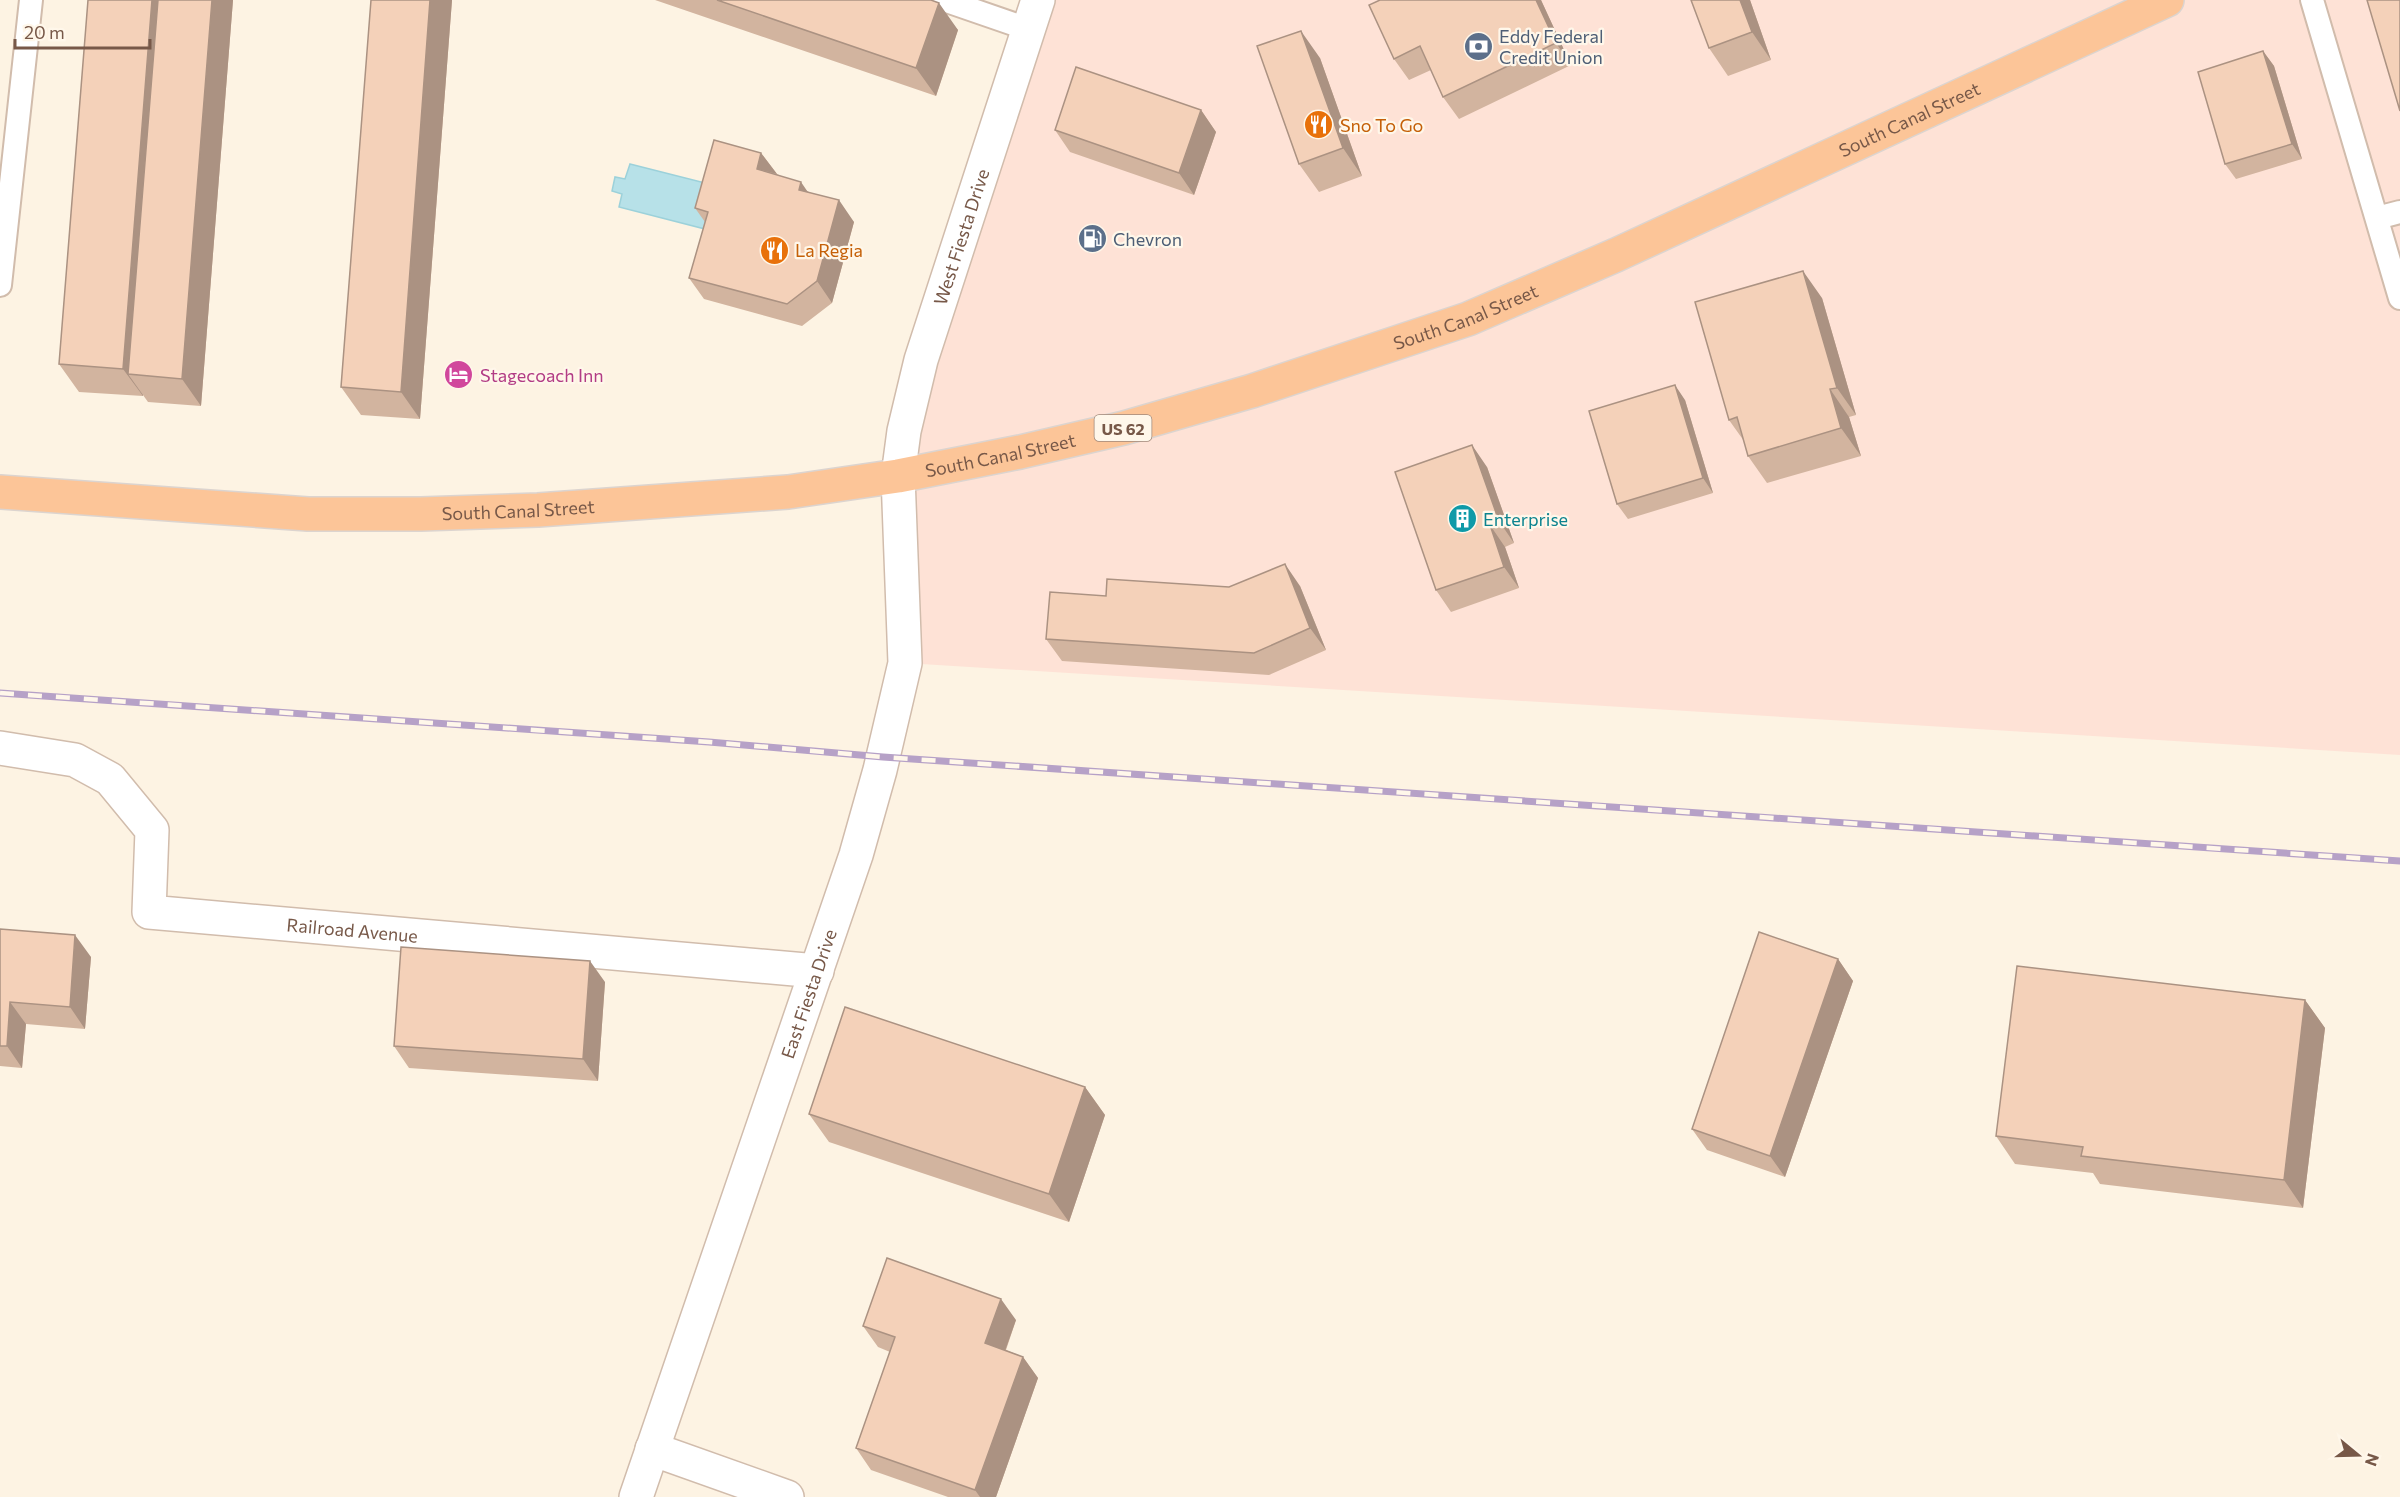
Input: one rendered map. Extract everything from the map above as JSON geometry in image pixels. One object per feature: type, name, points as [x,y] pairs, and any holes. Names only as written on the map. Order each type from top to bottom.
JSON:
[{"type":"highway","name":"South Canal Street","points":[[0,492],[308,514],[421,514],[538,510],[788,492],[898,476],[1020,452],[1124,428],[1252,391],[1468,319],[1616,255],[2167,0]]},
{"type":"street","name":"West Fiesta Drive","points":[[898,476],[903,431],[921,360],[1033,15]]},
{"type":"street","name":"East Fiesta Drive","points":[[636,1497],[817,971],[859,844],[880,770],[905,663],[898,476]]},
{"type":"street","name":"Railroad Avenue","points":[[0,748],[75,760],[110,779],[152,830],[149,912],[817,971]]},
{"type":"street","points":[[652,1449],[786,1497]]},
{"type":"lane","points":[[0,285],[27,0]]},
{"type":"lane","points":[[944,0],[1033,15]]},
{"type":"lane","points":[[2312,0],[2400,298]]},
{"type":"lane","points":[[2377,218],[2400,212]]},
{"type":"shaded area","points":[[1038,0],[2400,0],[2400,755],[905,663],[898,476]]},
{"type":"water","points":[[630,164],[717,186],[705,229],[619,207],[622,194],[612,191],[615,177],[625,179]]},
{"type":"building","points":[[88,0],[152,0],[123,369],[59,364]]},
{"type":"building","points":[[158,0],[212,0],[182,379],[128,374]]},
{"type":"building","points":[[371,0],[430,0],[401,392],[341,387]]},
{"type":"building","points":[[717,0],[931,0],[939,3],[916,68]]},
{"type":"building","name":"Eddy Federal Credit Union","points":[[1380,0],[1536,0],[1556,43],[1443,97],[1420,46],[1394,59],[1369,5]]},
{"type":"building","points":[[1691,0],[1740,0],[1752,32],[1709,48]]},
{"type":"building","points":[[2367,0],[2400,0],[2400,111]]},
{"type":"building","name":"Sno To Go","points":[[1301,31],[1343,148],[1299,164],[1257,46]]},
{"type":"building","points":[[2263,51],[2292,144],[2225,164],[2198,72]]},
{"type":"building","points":[[1076,67],[1201,110],[1179,173],[1055,130]]},
{"type":"building","points":[[714,140],[761,153],[757,169],[801,182],[799,190],[839,200],[817,281],[787,304],[689,278],[708,212],[695,208]]},
{"type":"building","points":[[1803,271],[1837,388],[1830,389],[1841,428],[1748,456],[1737,417],[1729,420],[1695,302]]},
{"type":"building","points":[[1675,385],[1703,478],[1617,504],[1589,411]]},
{"type":"building","name":"Enterprise","points":[[1472,445],[1499,521],[1490,525],[1504,567],[1436,590],[1395,472]]},
{"type":"building","points":[[1285,564],[1310,628],[1254,653],[1046,639],[1050,592],[1106,596],[1107,579],[1229,587]]},
{"type":"building","points":[[0,929],[75,935],[70,1007],[10,1002],[7,1046],[0,1046]]},
{"type":"building","points":[[1759,932],[1838,959],[1770,1156],[1692,1129]]},
{"type":"building","points":[[401,947],[590,961],[583,1059],[394,1046]]},
{"type":"building","points":[[2017,966],[2305,1000],[2284,1180],[2081,1156],[2083,1147],[1996,1136]]},
{"type":"building","points":[[845,1007],[1085,1087],[1049,1194],[809,1114]]},
{"type":"building","points":[[887,1258],[1001,1299],[985,1343],[1023,1357],[975,1490],[856,1448],[895,1337],[863,1326]]},
{"type":"railway","points":[[0,693],[709,742],[883,757],[2400,861]]},
{"type":"place","name":"Eddy Federal Credit Union","points":[[1478,46]]},
{"type":"place","name":"Sno To Go","points":[[1319,125]]},
{"type":"place","name":"Chevron","points":[[1092,239]]},
{"type":"place","name":"La Regia","points":[[774,250]]},
{"type":"place","name":"Stagecoach Inn","points":[[459,375]]},
{"type":"place","name":"Enterprise","points":[[1462,519]]}]
